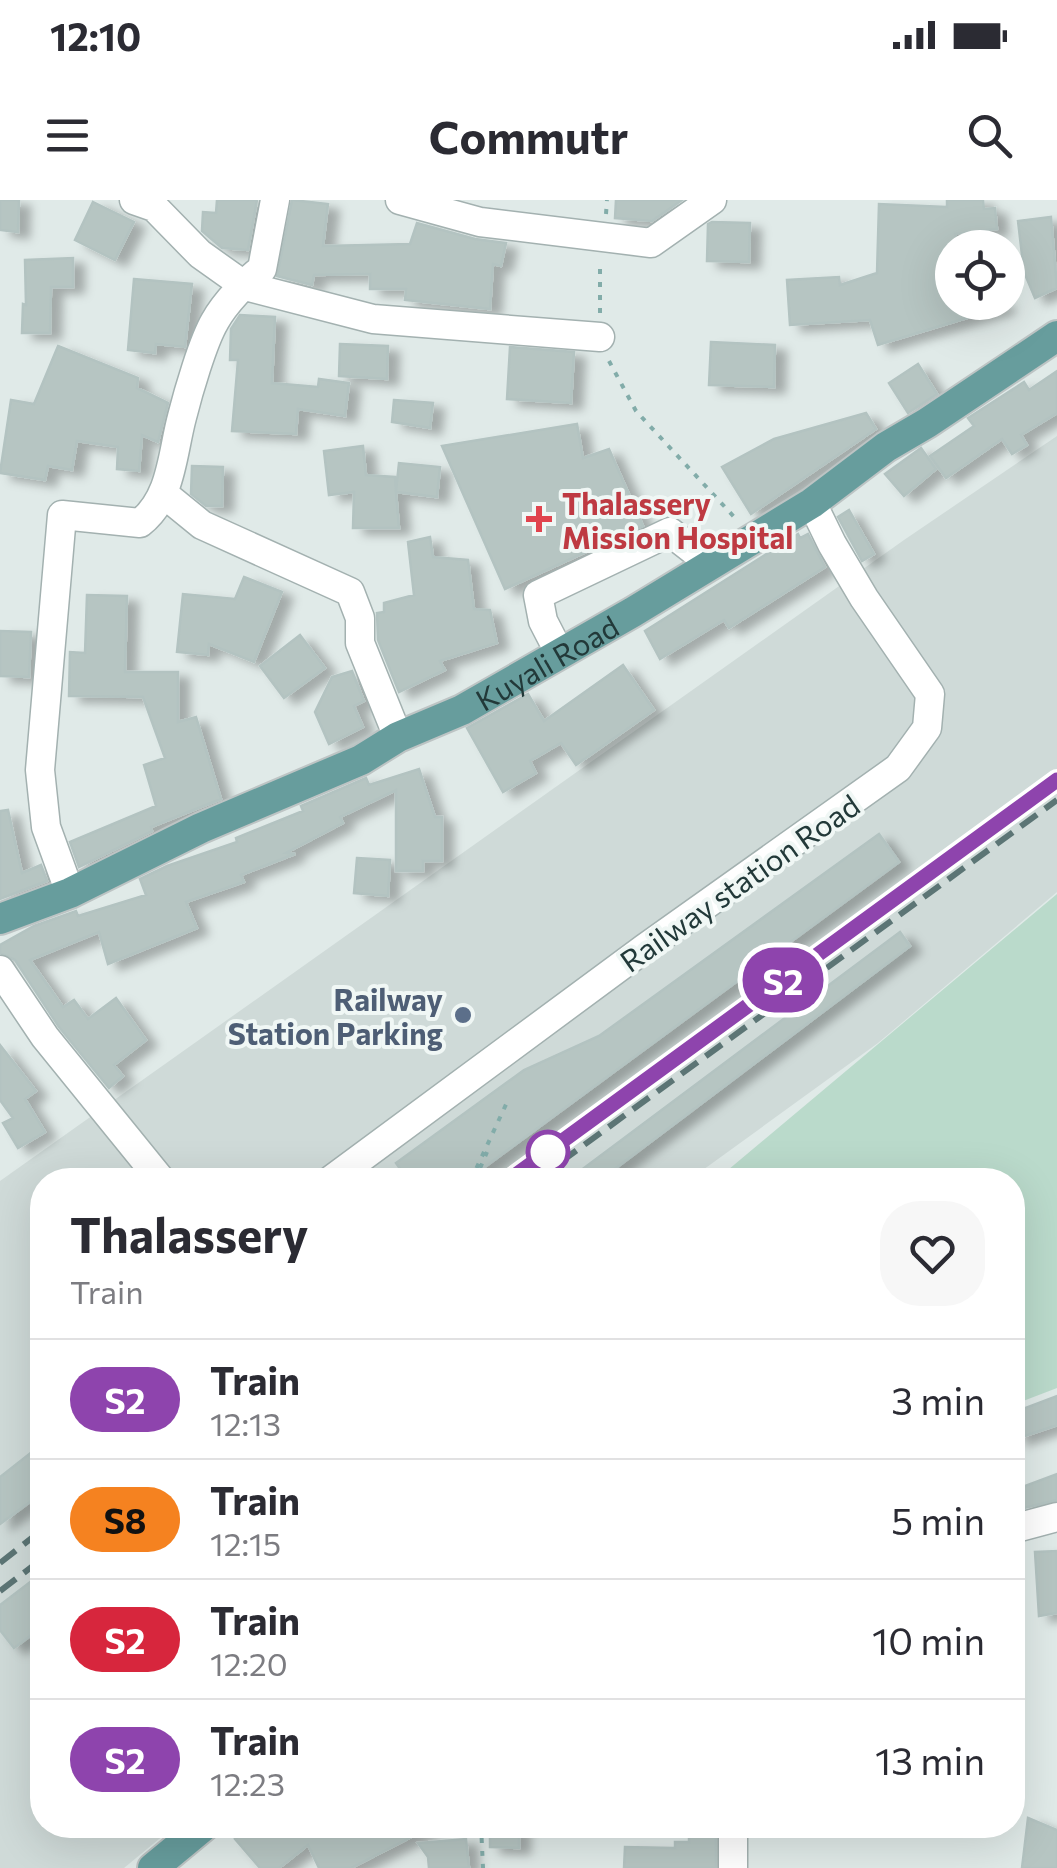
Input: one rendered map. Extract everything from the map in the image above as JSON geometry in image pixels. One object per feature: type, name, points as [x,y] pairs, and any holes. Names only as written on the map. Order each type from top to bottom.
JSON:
[{"type":"main road","name":"Kuyali Road","points":[[0,920],[70,893],[202,828],[360,760],[398,737],[462,710],[812,503],[886,446],[928,423],[1057,336]]},
{"type":"main road","points":[[153,1868],[190,1838]]},
{"type":"street","points":[[134,200],[154,207],[200,254],[245,286],[373,318],[600,337]]},
{"type":"street","points":[[70,893],[46,827],[40,770],[62,514],[140,523],[153,512],[164,494],[182,414],[214,321],[262,269],[275,200]]},
{"type":"street","points":[[400,200],[480,222],[651,243],[712,200]]},
{"type":"street","points":[[164,494],[202,525],[350,592],[360,618],[360,643],[398,737]]},
{"type":"street","name":"Railway station Road","points":[[347,1168],[645,948],[898,768],[927,728],[930,694],[856,585],[812,503]]},
{"type":"street","points":[[560,654],[543,621],[538,595],[670,532],[712,564]]},
{"type":"street","points":[[0,970],[45,1038],[151,1168]]},
{"type":"street","points":[[1025,1526],[1057,1517]]},
{"type":"street","points":[[733,1838],[733,1868]]},
{"type":"path","points":[[607,200],[600,337],[614,376],[636,411],[754,538]]},
{"type":"path","points":[[478,1168],[509,1098]]},
{"type":"path","points":[[482,1838],[483,1868]]},
{"type":"shaded area","points":[[1057,436],[1057,892],[878,1043],[706,1168],[30,1168],[30,1838],[160,1838],[124,1868],[0,1868],[0,1181],[904,540]]},
{"type":"green space","points":[[1057,894],[1057,1388],[1025,1400],[1025,1168],[730,1168]]},
{"type":"building","points":[[0,200],[19,200],[18,232],[0,230]]},
{"type":"building","points":[[217,200],[257,200],[248,250],[222,248],[202,231],[203,212],[216,213]]},
{"type":"building","points":[[292,200],[328,204],[323,246],[410,244],[417,223],[506,243],[501,266],[493,264],[490,309],[405,300],[406,289],[370,289],[370,274],[314,275],[312,285],[277,276]]},
{"type":"building","points":[[616,200],[682,200],[652,221],[615,218]]},
{"type":"building","points":[[947,200],[983,200],[984,209],[995,208],[997,229],[935,230],[935,320],[960,320],[878,345],[870,320],[790,325],[787,280],[839,277],[840,285],[877,273],[879,204],[947,207]]},
{"type":"building","points":[[93,202],[134,222],[115,260],[75,240]]},
{"type":"building","points":[[1051,217],[1057,288],[1035,298],[1025,274],[1025,230],[1019,230],[1018,221]]},
{"type":"building","points":[[750,223],[749,262],[707,261],[708,224]]},
{"type":"building","points":[[73,258],[73,287],[51,287],[50,333],[22,333],[25,260]]},
{"type":"building","points":[[134,279],[192,284],[185,347],[156,344],[155,353],[128,350]]},
{"type":"building","points":[[240,315],[275,317],[272,383],[318,387],[319,379],[349,383],[345,416],[298,409],[296,434],[232,431],[238,360],[230,360],[231,329]]},
{"type":"building","points":[[711,342],[775,345],[774,387],[709,385]]},
{"type":"building","points":[[340,344],[388,346],[387,379],[339,376]]},
{"type":"building","points":[[58,346],[138,378],[137,388],[168,403],[158,442],[142,435],[139,471],[117,469],[118,447],[77,441],[72,470],[48,466],[45,480],[0,473],[11,400],[34,404]]},
{"type":"building","points":[[510,347],[574,352],[571,403],[507,399]]},
{"type":"building","points":[[918,364],[937,394],[908,413],[889,383]]},
{"type":"building","points":[[1057,371],[1057,413],[1021,435],[1027,445],[1012,454],[1002,439],[946,478],[930,456],[974,426],[968,418],[1024,382],[1029,390]]},
{"type":"building","points":[[394,400],[433,403],[430,428],[392,422]]},
{"type":"building","points":[[866,413],[876,429],[751,514],[722,467],[774,439]]},
{"type":"building","points":[[577,424],[583,458],[609,449],[643,526],[505,589],[442,446]]},
{"type":"building","points":[[363,446],[366,475],[395,477],[396,491],[399,463],[440,467],[437,497],[396,492],[399,528],[353,528],[354,492],[329,495],[324,451]]},
{"type":"building","points":[[921,448],[936,469],[904,496],[885,474]]},
{"type":"building","points":[[192,466],[223,467],[222,506],[206,506],[191,494]]},
{"type":"building","points":[[849,510],[874,554],[862,561],[838,517]]},
{"type":"building","points":[[798,534],[800,538],[808,534],[825,567],[729,628],[724,620],[660,659],[645,631]]},
{"type":"building","points":[[430,537],[433,557],[468,560],[474,609],[490,610],[497,643],[440,661],[445,670],[399,692],[378,640],[377,613],[384,612],[384,603],[414,595],[408,542]]},
{"type":"building","points":[[244,577],[282,592],[254,662],[209,644],[208,655],[177,652],[183,594],[235,599]]},
{"type":"building","points":[[87,595],[127,596],[125,672],[178,672],[178,722],[196,717],[221,799],[151,827],[152,831],[79,867],[70,842],[156,806],[144,765],[165,758],[143,697],[69,696],[70,652],[85,653]]},
{"type":"building","points":[[0,631],[31,632],[29,677],[0,676]]},
{"type":"building","points":[[300,635],[325,668],[284,698],[260,666]]},
{"type":"building","points":[[623,665],[654,710],[576,765],[561,743],[530,761],[536,773],[503,792],[467,728],[528,694],[544,721]]},
{"type":"building","points":[[352,671],[364,701],[354,706],[363,727],[329,744],[315,712],[332,677]]},
{"type":"building","points":[[419,769],[435,817],[442,817],[442,861],[423,861],[423,871],[396,871],[396,790],[340,817],[343,823],[286,853],[295,854],[241,875],[244,882],[186,902],[197,928],[108,964],[99,932],[30,960],[63,1007],[74,1000],[88,1019],[116,998],[146,1040],[114,1065],[123,1076],[109,1088],[59,1027],[15,960],[0,953],[0,945],[34,926],[76,911],[78,916],[146,895],[140,879],[237,842],[236,838],[303,811],[301,806],[366,778],[369,785]]},
{"type":"building","points":[[8,810],[22,873],[41,865],[47,881],[0,899],[0,811]]},
{"type":"building","points":[[879,834],[899,862],[483,1168],[400,1168],[396,1163],[524,1070],[599,1036]]},
{"type":"building","points":[[357,858],[390,860],[388,896],[354,893]]},
{"type":"building","points":[[900,932],[910,946],[616,1168],[584,1168]]},
{"type":"building","points":[[0,1045],[36,1091],[25,1099],[45,1132],[18,1148],[3,1123],[13,1118],[0,1100]]},
{"type":"building","points":[[1057,1396],[1057,1425],[1025,1436],[1025,1408]]},
{"type":"building","points":[[30,1453],[30,1502],[0,1524],[0,1477]]},
{"type":"building","points":[[1057,1474],[1057,1500],[1025,1508],[1025,1486]]},
{"type":"building","points":[[1057,1551],[1057,1613],[1039,1616],[1035,1552]]},
{"type":"building","points":[[30,1582],[30,1636],[14,1648],[0,1630],[0,1605]]},
{"type":"building","points":[[1028,1818],[1057,1830],[1057,1868],[1022,1868]]},
{"type":"building","points":[[410,1838],[351,1868],[319,1868],[308,1845],[279,1868],[260,1868],[235,1839]]},
{"type":"building","points":[[490,1838],[519,1838],[519,1848],[490,1847]]},
{"type":"building","points":[[689,1838],[716,1838],[716,1868],[624,1868],[625,1847],[675,1848],[675,1842],[689,1842]]},
{"type":"building","points":[[466,1839],[469,1868],[429,1868],[428,1857],[418,1843]]},
{"type":"railway","points":[[525,1168],[1057,781]]},
{"type":"railway","points":[[552,1168],[1057,800]]},
{"type":"railway","points":[[0,1563],[30,1539]]},
{"type":"railway","points":[[0,1591],[30,1568]]},
{"type":"train","name":"S2","points":[[525,1168],[1057,780]]},
{"type":"place","name":"Thalassery Mission Hospital","points":[[539,519]]},
{"type":"place","name":"Railway Station Parking","points":[[463,1015]]}]
